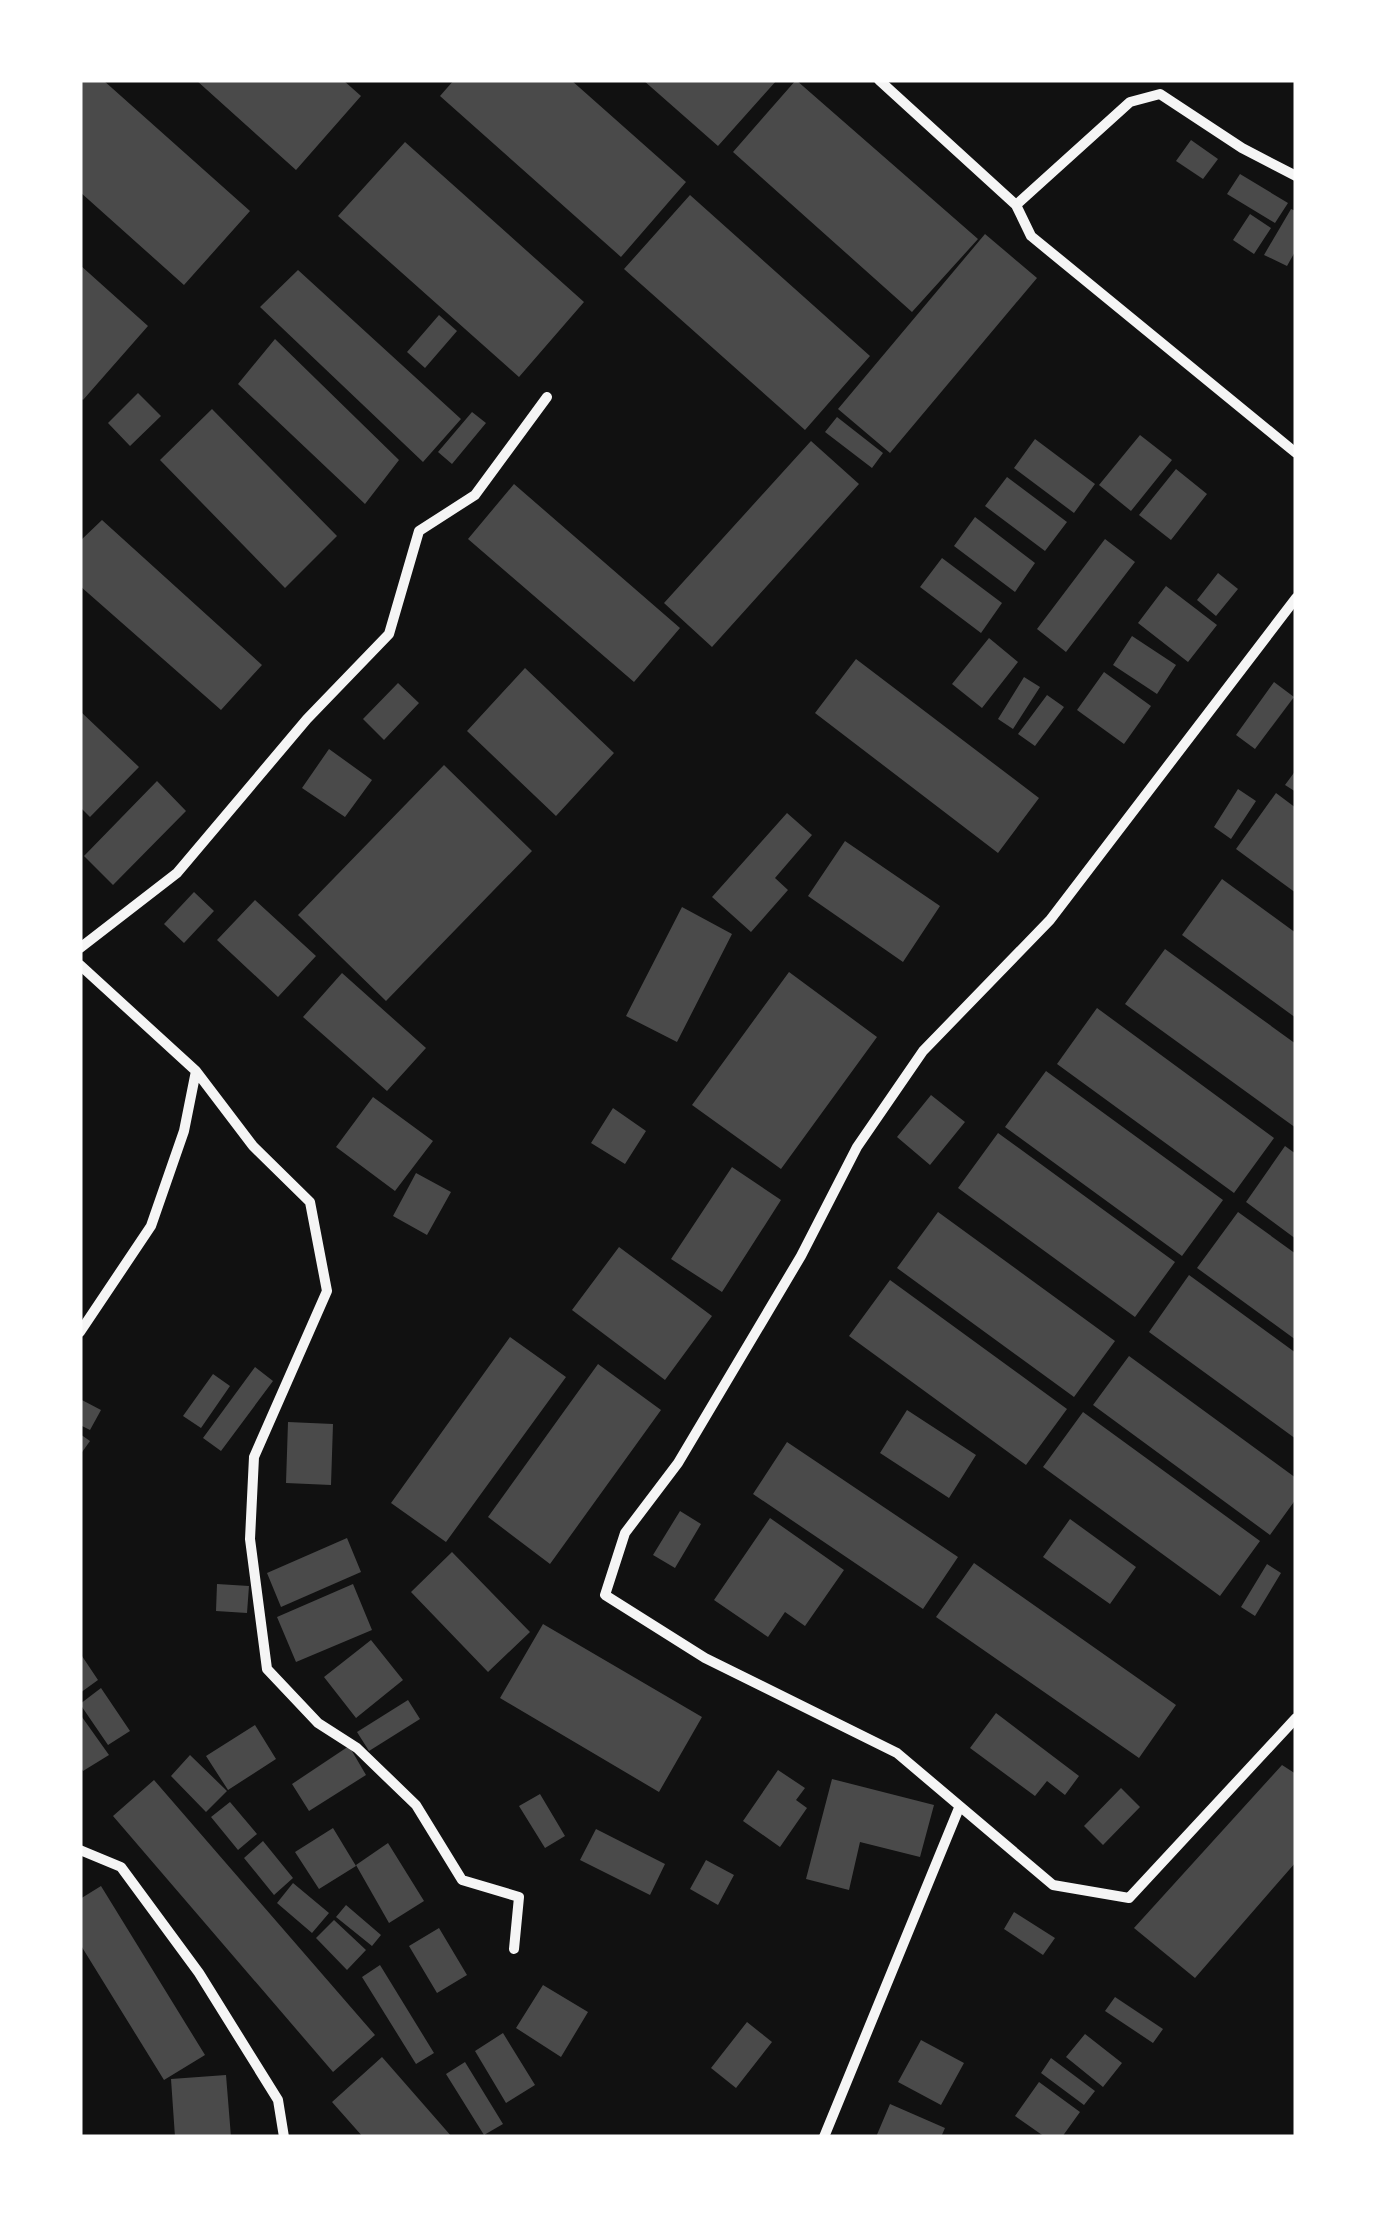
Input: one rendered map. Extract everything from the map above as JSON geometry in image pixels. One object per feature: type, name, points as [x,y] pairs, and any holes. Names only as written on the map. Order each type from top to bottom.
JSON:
[{"type":"street","points":[[880,80],[1016,205],[1031,236],[1296,453]]},
{"type":"street","points":[[1016,205],[1130,102],[1160,94],[1242,148],[1296,176]]},
{"type":"street","points":[[80,948],[177,873],[306,719],[389,634],[420,531],[475,495],[547,397]]},
{"type":"street","points":[[1296,598],[1050,920],[923,1050],[857,1147],[801,1256],[678,1463],[625,1533],[605,1595],[705,1658],[898,1753],[1054,1885],[1129,1898],[1296,1718]]},
{"type":"street","points":[[80,965],[196,1071],[253,1146],[310,1202],[327,1292],[254,1457],[250,1539],[267,1669],[318,1723],[358,1748],[416,1804],[462,1880],[520,1897],[514,1949]]},
{"type":"street","points":[[80,1332],[151,1226],[184,1131],[196,1071]]},
{"type":"street","points":[[824,2137],[959,1808]]},
{"type":"street","points":[[80,1850],[121,1866],[199,1974],[278,2100],[284,2137]]},
{"type":"building","points":[[80,80],[103,80],[250,211],[184,285],[80,192]]},
{"type":"building","points":[[196,80],[343,80],[361,96],[296,170]]},
{"type":"building","points":[[454,80],[571,80],[686,182],[621,257],[440,96]]},
{"type":"building","points":[[643,80],[777,80],[718,146]]},
{"type":"building","points":[[796,80],[978,239],[912,312],[733,152]]},
{"type":"building","points":[[1191,140],[1218,159],[1203,179],[1176,161]]},
{"type":"building","points":[[405,142],[584,302],[519,377],[338,216]]},
{"type":"building","points":[[1240,174],[1288,203],[1275,223],[1227,194]]},
{"type":"building","points":[[690,195],[870,356],[805,430],[624,269]]},
{"type":"building","points":[[1291,209],[1296,211],[1296,250],[1287,266],[1264,255]]},
{"type":"building","points":[[1250,214],[1271,228],[1254,254],[1233,240]]},
{"type":"building","points":[[985,234],[1037,278],[890,453],[838,409]]},
{"type":"building","points":[[80,265],[148,326],[83,400],[80,397]]},
{"type":"building","points":[[298,270],[461,419],[423,462],[260,307]]},
{"type":"building","points":[[439,315],[457,331],[425,368],[407,352]]},
{"type":"building","points":[[275,339],[399,460],[365,504],[238,384]]},
{"type":"building","points":[[138,393],[161,416],[130,446],[108,423]]},
{"type":"building","points":[[212,409],[337,536],[285,588],[160,460]]},
{"type":"building","points":[[472,412],[486,423],[452,464],[438,452]]},
{"type":"building","points":[[837,417],[883,453],[872,468],[825,432]]},
{"type":"building","points":[[1140,435],[1172,460],[1131,511],[1099,485]]},
{"type":"building","points":[[1035,439],[1095,484],[1074,513],[1014,468]]},
{"type":"building","points":[[811,441],[859,484],[712,647],[664,603]]},
{"type":"building","points":[[1176,469],[1207,494],[1171,540],[1139,515]]},
{"type":"building","points":[[1007,477],[1067,522],[1045,551],[985,506]]},
{"type":"building","points":[[514,484],[680,628],[634,682],[468,539]]},
{"type":"building","points":[[975,517],[1035,563],[1015,592],[954,546]]},
{"type":"building","points":[[102,520],[262,665],[221,710],[80,586],[80,541]]},
{"type":"building","points":[[1105,539],[1135,562],[1066,652],[1037,629]]},
{"type":"building","points":[[942,558],[1002,603],[981,633],[920,587]]},
{"type":"building","points":[[1218,573],[1238,589],[1216,616],[1197,600]]},
{"type":"building","points":[[1166,586],[1217,625],[1188,662],[1138,623]]},
{"type":"building","points":[[1132,636],[1176,665],[1157,694],[1113,665]]},
{"type":"building","points":[[989,638],[1018,662],[982,708],[952,684]]},
{"type":"building","points":[[856,659],[1039,798],[998,853],[815,713]]},
{"type":"building","points":[[525,668],[614,753],[556,816],[467,731]]},
{"type":"building","points":[[1104,672],[1151,706],[1124,744],[1077,710]]},
{"type":"building","points":[[1024,677],[1040,687],[1013,729],[998,719]]},
{"type":"building","points":[[1274,682],[1294,697],[1255,749],[1236,735]]},
{"type":"building","points":[[398,683],[419,703],[384,740],[363,719]]},
{"type":"building","points":[[1047,695],[1064,707],[1035,746],[1018,734]]},
{"type":"building","points":[[80,711],[139,767],[90,817],[80,807]]},
{"type":"building","points":[[329,749],[372,780],[345,817],[302,788]]},
{"type":"building","points":[[444,765],[532,851],[386,1001],[298,915]]},
{"type":"building","points":[[1296,770],[1296,792],[1285,785]]},
{"type":"building","points":[[157,781],[186,811],[113,885],[84,856]]},
{"type":"building","points":[[1238,789],[1256,801],[1231,839],[1214,827]]},
{"type":"building","points":[[1276,793],[1296,808],[1296,893],[1236,849]]},
{"type":"building","points":[[787,813],[812,835],[775,878],[788,890],[751,932],[712,897]]},
{"type":"building","points":[[845,841],[940,906],[903,962],[808,896]]},
{"type":"building","points":[[1222,879],[1296,933],[1296,1018],[1182,935]]},
{"type":"building","points":[[194,892],[214,911],[184,943],[164,924]]},
{"type":"building","points":[[255,900],[316,956],[278,997],[217,940]]},
{"type":"building","points":[[682,907],[732,934],[677,1042],[626,1016]]},
{"type":"building","points":[[1165,949],[1296,1044],[1296,1128],[1125,1004]]},
{"type":"building","points":[[789,972],[877,1037],[781,1169],[692,1105]]},
{"type":"building","points":[[342,973],[426,1048],[387,1091],[303,1017]]},
{"type":"building","points":[[1097,1008],[1274,1138],[1234,1193],[1057,1064]]},
{"type":"building","points":[[1046,1071],[1223,1200],[1182,1256],[1005,1127]]},
{"type":"building","points":[[931,1095],[965,1122],[930,1165],[897,1137]]},
{"type":"building","points":[[373,1097],[433,1141],[395,1191],[336,1147]]},
{"type":"building","points":[[613,1108],[646,1131],[625,1164],[591,1143]]},
{"type":"building","points":[[998,1133],[1175,1262],[1135,1317],[958,1188]]},
{"type":"building","points":[[1285,1146],[1296,1154],[1296,1239],[1246,1202]]},
{"type":"building","points":[[732,1167],[781,1200],[722,1292],[671,1259]]},
{"type":"building","points":[[416,1173],[451,1192],[427,1235],[393,1216]]},
{"type":"building","points":[[938,1212],[1115,1341],[1074,1397],[897,1268]]},
{"type":"building","points":[[1238,1212],[1296,1254],[1296,1340],[1197,1268]]},
{"type":"building","points":[[619,1247],[712,1316],[665,1380],[572,1310]]},
{"type":"building","points":[[1189,1275],[1296,1353],[1296,1439],[1149,1332]]},
{"type":"building","points":[[890,1280],[1067,1409],[1026,1465],[849,1336]]},
{"type":"building","points":[[510,1337],[566,1377],[446,1542],[391,1503]]},
{"type":"building","points":[[1129,1356],[1296,1478],[1296,1499],[1270,1535],[1093,1405]]},
{"type":"building","points":[[598,1364],[661,1410],[550,1564],[488,1517]]},
{"type":"building","points":[[255,1367],[273,1381],[221,1451],[203,1438]]},
{"type":"building","points":[[213,1374],[230,1386],[201,1428],[183,1416]]},
{"type":"building","points":[[80,1399],[101,1410],[90,1430],[80,1425]]},
{"type":"building","points":[[907,1410],[976,1455],[949,1498],[880,1453]]},
{"type":"building","points":[[1083,1412],[1260,1541],[1220,1596],[1043,1467]]},
{"type":"building","points":[[288,1422],[333,1424],[331,1485],[286,1483]]},
{"type":"building","points":[[80,1434],[90,1441],[80,1455]]},
{"type":"building","points":[[787,1442],[958,1557],[923,1609],[753,1494]]},
{"type":"building","points":[[680,1511],[701,1524],[675,1568],[653,1555]]},
{"type":"building","points":[[770,1518],[844,1570],[805,1626],[785,1612],[768,1637],[714,1600]]},
{"type":"building","points":[[1070,1519],[1136,1567],[1110,1604],[1043,1557]]},
{"type":"building","points":[[347,1538],[361,1572],[281,1607],[267,1573]]},
{"type":"building","points":[[452,1552],[530,1632],[488,1672],[411,1592]]},
{"type":"building","points":[[974,1563],[1176,1705],[1139,1758],[936,1617]]},
{"type":"building","points":[[1267,1564],[1281,1573],[1255,1616],[1241,1607]]},
{"type":"building","points":[[217,1584],[249,1586],[247,1613],[216,1611]]},
{"type":"building","points":[[353,1584],[372,1630],[296,1662],[277,1617]]},
{"type":"building","points":[[543,1624],[702,1717],[659,1792],[500,1698]]},
{"type":"building","points":[[371,1640],[403,1680],[356,1718],[324,1677]]},
{"type":"building","points":[[80,1653],[98,1680],[80,1693]]},
{"type":"building","points":[[101,1688],[130,1731],[108,1745],[80,1704]]},
{"type":"building","points":[[408,1700],[420,1719],[369,1751],[357,1732]]},
{"type":"building","points":[[996,1713],[1079,1776],[1065,1795],[1047,1781],[1035,1796],[970,1748]]},
{"type":"building","points":[[82,1717],[109,1755],[83,1771],[80,1766]]},
{"type":"building","points":[[255,1725],[276,1759],[228,1790],[206,1756]]},
{"type":"building","points":[[349,1746],[366,1775],[309,1811],[292,1784]]},
{"type":"building","points":[[190,1755],[227,1791],[206,1812],[171,1776]]},
{"type":"building","points":[[1282,1765],[1296,1774],[1296,1862],[1195,1978],[1134,1928]]},
{"type":"building","points":[[778,1770],[805,1788],[796,1800],[807,1808],[780,1847],[743,1821]]},
{"type":"building","points":[[832,1779],[934,1805],[920,1857],[860,1842],[849,1890],[806,1879]]},
{"type":"building","points":[[154,1780],[375,2035],[333,2072],[113,1816]]},
{"type":"building","points":[[1121,1788],[1140,1807],[1103,1845],[1084,1826]]},
{"type":"building","points":[[540,1794],[565,1836],[545,1848],[519,1806]]},
{"type":"building","points":[[230,1802],[257,1834],[238,1850],[211,1817]]},
{"type":"building","points":[[333,1828],[356,1866],[319,1889],[295,1852]]},
{"type":"building","points":[[596,1829],[665,1864],[650,1895],[580,1860]]},
{"type":"building","points":[[263,1841],[293,1878],[274,1895],[244,1858]]},
{"type":"building","points":[[388,1843],[424,1901],[389,1923],[356,1865]]},
{"type":"building","points":[[706,1860],[734,1875],[718,1905],[690,1889]]},
{"type":"building","points":[[293,1883],[329,1913],[312,1933],[277,1903]]},
{"type":"building","points":[[101,1886],[205,2055],[164,2080],[80,1944],[80,1899]]},
{"type":"building","points":[[346,1905],[381,1935],[372,1946],[336,1917]]},
{"type":"building","points":[[1014,1912],[1055,1938],[1043,1955],[1004,1929]]},
{"type":"building","points":[[334,1920],[366,1950],[347,1970],[316,1938]]},
{"type":"building","points":[[439,1928],[467,1975],[437,1993],[409,1946]]},
{"type":"building","points":[[380,1965],[434,2053],[416,2064],[362,1977]]},
{"type":"building","points":[[543,1985],[588,2012],[561,2057],[516,2028]]},
{"type":"building","points":[[1115,1997],[1163,2029],[1153,2043],[1105,2011]]},
{"type":"building","points":[[747,2022],[772,2042],[736,2088],[711,2068]]},
{"type":"building","points":[[503,2033],[535,2085],[506,2103],[475,2051]]},
{"type":"building","points":[[1085,2034],[1122,2063],[1103,2087],[1066,2057]]},
{"type":"building","points":[[921,2040],[964,2063],[941,2105],[898,2082]]},
{"type":"building","points":[[382,2057],[452,2137],[363,2137],[332,2102]]},
{"type":"building","points":[[1051,2058],[1095,2091],[1084,2105],[1041,2073]]},
{"type":"building","points":[[465,2062],[503,2124],[484,2135],[446,2074]]},
{"type":"building","points":[[226,2075],[231,2137],[175,2137],[171,2079]]},
{"type":"building","points":[[1039,2082],[1080,2112],[1062,2137],[1045,2137],[1015,2116]]},
{"type":"building","points":[[890,2104],[945,2128],[941,2137],[876,2137]]}]
